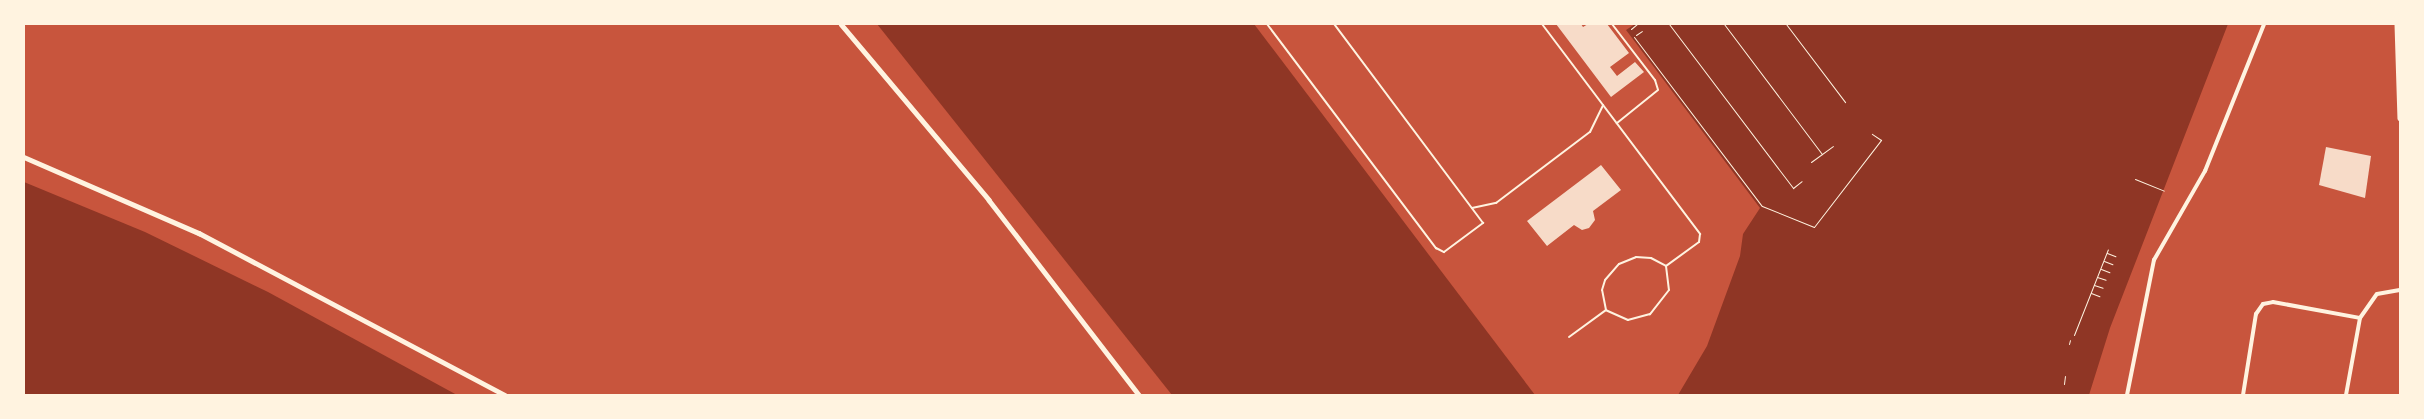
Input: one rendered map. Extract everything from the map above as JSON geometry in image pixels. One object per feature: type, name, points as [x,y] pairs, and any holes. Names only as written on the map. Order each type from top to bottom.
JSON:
[{"type":"street","points":[[841,24],[989,200],[1139,395]]},
{"type":"street","points":[[2127,395],[2154,260],[2205,171],[2264,24]]},
{"type":"street","points":[[2397,24],[2400,118]]},
{"type":"street","points":[[24,157],[199,233],[505,395]]},
{"type":"street","points":[[2346,395],[2360,318],[2377,294],[2400,290]]},
{"type":"street","points":[[2243,395],[2256,314],[2261,305],[2273,302],[2360,318]]},
{"type":"lane","points":[[1267,24],[1440,252],[1483,223],[1334,24]]},
{"type":"lane","points":[[1542,24],[1700,234],[1699,242],[1666,266]]},
{"type":"lane","points":[[1612,24],[1655,80],[1658,90],[1617,123]]},
{"type":"lane","points":[[1472,208],[1496,203],[1590,132],[1603,105]]},
{"type":"lane","points":[[1606,310],[1602,290],[1605,280],[1619,264],[1646,256],[1666,266]]},
{"type":"lane","points":[[1606,310],[1628,320],[1650,314],[1669,290],[1666,266]]},
{"type":"lane","points":[[1569,337],[1606,310]]},
{"type":"path","points":[[1631,29],[1637,24]]},
{"type":"path","points":[[1670,24],[1793,188],[1802,181]]},
{"type":"path","points":[[1724,24],[1822,154]]},
{"type":"path","points":[[1786,24],[1845,102]]},
{"type":"path","points":[[1642,31],[1635,36],[1762,206],[1814,227],[1881,140],[1872,134]]},
{"type":"path","points":[[1811,162],[1833,146]]},
{"type":"path","points":[[2135,180],[2164,191]]},
{"type":"path","points":[[2074,335],[2108,249]]},
{"type":"path","points":[[2106,252],[2115,256]]},
{"type":"path","points":[[2103,260],[2112,264]]},
{"type":"path","points":[[2100,268],[2109,272]]},
{"type":"path","points":[[2097,277],[2106,280]]},
{"type":"path","points":[[2094,284],[2102,288]]},
{"type":"path","points":[[2090,293],[2099,296]]},
{"type":"path","points":[[2069,344],[2070,340]]},
{"type":"path","points":[[2064,384],[2065,376]]},
{"type":"shaded area","points":[[877,24],[1254,24],[1535,395],[1172,395]]},
{"type":"shaded area","points":[[1635,24],[2228,24],[2110,328],[2089,395],[1678,395],[1707,346],[1740,256],[1743,234],[1760,208],[1626,30]]},
{"type":"shaded area","points":[[24,182],[145,232],[268,292],[457,395],[24,395]]},
{"type":"building","points":[[1556,24],[1581,24],[1583,27],[1588,24],[1607,24],[1629,53],[1610,67],[1617,76],[1635,62],[1644,72],[1611,97]]},
{"type":"building","points":[[2326,147],[2371,156],[2365,198],[2319,185]]},
{"type":"building","points":[[1601,165],[1621,190],[1593,211],[1595,220],[1589,228],[1582,230],[1574,225],[1547,246],[1527,221]]}]
